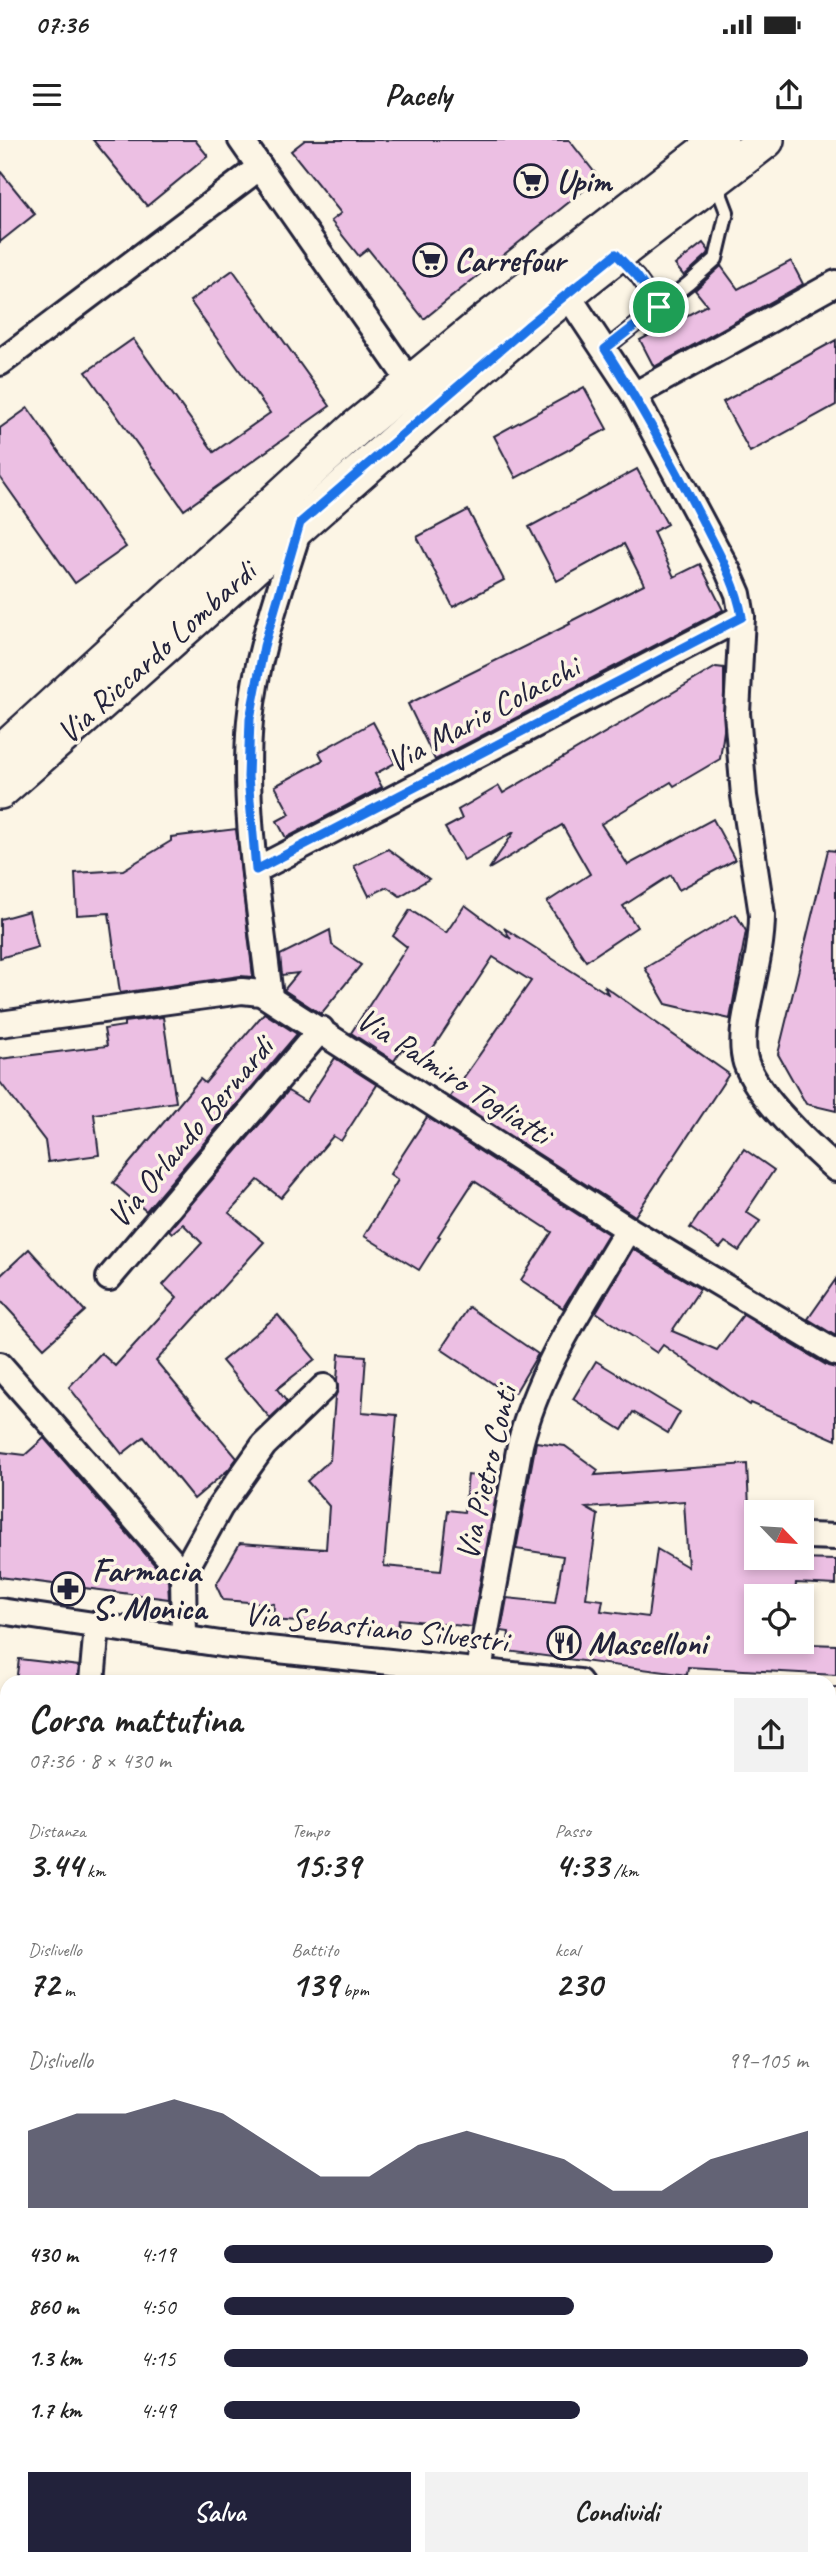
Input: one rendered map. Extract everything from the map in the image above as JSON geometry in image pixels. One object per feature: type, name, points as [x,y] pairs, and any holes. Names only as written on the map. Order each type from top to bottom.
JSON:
[{"type":"main road","name":"Via Riccardo Lombardi","points":[[0,754],[305,472],[410,382],[720,140]]},
{"type":"main road","name":"Via Riccardo Lombardi","points":[[0,791],[135,674],[300,523],[567,294],[766,140]]},
{"type":"street","points":[[240,140],[410,382]]},
{"type":"street","points":[[0,363],[260,167]]},
{"type":"street","points":[[634,395],[836,283]]},
{"type":"street","points":[[567,294],[634,395],[728,571],[737,594],[742,617],[737,713],[742,776],[761,901],[762,925],[744,1024],[744,1055],[746,1064],[762,1091],[836,1169]]},
{"type":"street","points":[[270,996],[248,777],[250,719],[264,646],[300,523]]},
{"type":"street","name":"Via Mario Colacchi","points":[[256,870],[742,617]]},
{"type":"street","name":"Via Palmiro Togliatti","points":[[0,1024],[242,991],[270,996],[628,1229],[836,1353]]},
{"type":"street","name":"Via Orlando Bernardi","points":[[109,1278],[321,1030]]},
{"type":"street","name":"Via Pietro Conti","points":[[479,1671],[520,1445],[527,1420],[550,1363],[628,1229]]},
{"type":"street","points":[[0,1365],[183,1574]]},
{"type":"street","points":[[184,1639],[183,1574],[214,1517],[248,1466],[280,1428],[324,1387]]},
{"type":"street","points":[[814,1536],[836,1536]]},
{"type":"street","name":"Via Sebastiano Silvestri","points":[[0,1611],[184,1639],[515,1675]]},
{"type":"street","points":[[93,1675],[97,1626]]},
{"type":"lane","points":[[605,349],[716,259],[727,212],[715,180]]},
{"type":"lane","points":[[616,254],[637,276],[659,307]]},
{"type":"building","points":[[93,140],[195,140],[208,156],[147,206]]},
{"type":"building","points":[[305,140],[569,140],[599,178],[424,319],[368,249],[359,256],[331,221],[341,213],[291,151]]},
{"type":"building","points":[[0,171],[35,214],[0,242]]},
{"type":"building","points":[[703,243],[709,251],[708,254],[684,276],[675,265]]},
{"type":"building","points":[[791,261],[803,284],[654,367],[640,340],[707,305],[695,290],[721,266],[738,289]]},
{"type":"building","points":[[233,270],[330,406],[184,510],[86,372],[133,339],[214,452],[270,413],[190,301]]},
{"type":"building","points":[[836,340],[836,405],[750,452],[723,402]]},
{"type":"building","points":[[584,387],[607,429],[516,478],[494,436]]},
{"type":"building","points":[[28,408],[126,547],[75,583],[0,477],[0,428]]},
{"type":"building","points":[[637,469],[667,524],[653,532],[674,577],[700,564],[723,610],[435,760],[408,704],[570,624],[569,622],[644,584],[624,544],[557,581],[529,527]]},
{"type":"building","points":[[468,510],[504,580],[453,607],[417,537]]},
{"type":"building","points":[[716,667],[724,668],[724,731],[720,759],[674,786],[671,782],[601,824],[628,865],[713,819],[735,860],[679,890],[671,875],[623,906],[637,927],[586,961],[547,902],[590,874],[562,825],[489,869],[514,832],[464,860],[445,828],[462,819],[458,810],[499,786],[503,793]]},
{"type":"building","points":[[373,722],[395,763],[375,774],[382,787],[286,838],[277,821],[290,814],[275,786],[323,760],[319,752]]},
{"type":"building","points":[[236,829],[253,977],[240,976],[120,993],[109,913],[77,915],[75,873],[123,870],[171,841],[171,837]]},
{"type":"building","points":[[388,849],[429,879],[400,896],[387,887],[369,896],[354,866]]},
{"type":"building","points":[[828,850],[836,851],[836,1111],[806,1104],[778,1054]]},
{"type":"building","points":[[465,905],[511,939],[504,928],[608,994],[604,986],[729,1074],[635,1216],[450,1097],[531,981],[493,957],[423,1063],[402,1049],[394,1061],[351,1033],[407,947],[393,936],[410,910],[446,933]]},
{"type":"building","points":[[29,911],[38,947],[0,958],[0,919]]},
{"type":"building","points":[[736,914],[746,931],[730,1019],[666,1004],[645,968]]},
{"type":"building","points":[[330,930],[332,945],[361,965],[321,1014],[284,990],[298,973],[282,975],[280,955]]},
{"type":"building","points":[[264,1013],[297,1034],[146,1211],[113,1183],[200,1079],[205,1083]]},
{"type":"building","points":[[163,1017],[176,1102],[94,1114],[99,1155],[48,1162],[45,1141],[0,1082],[0,1059],[107,1046],[104,1029],[124,1026],[124,1022]]},
{"type":"building","points":[[335,1058],[377,1085],[341,1141],[333,1136],[281,1198],[258,1180],[229,1213],[264,1242],[156,1361],[237,1458],[228,1470],[194,1499],[144,1437],[122,1454],[69,1387],[101,1353],[115,1366],[177,1298],[163,1285],[202,1243],[183,1224],[172,1233],[169,1230],[288,1091],[306,1102]]},
{"type":"building","points":[[427,1117],[608,1234],[563,1308],[521,1280],[552,1232],[474,1181],[419,1270],[364,1236],[398,1180],[390,1174]]},
{"type":"building","points":[[744,1149],[774,1170],[746,1212],[760,1221],[739,1251],[725,1242],[720,1248],[690,1228]]},
{"type":"building","points":[[29,1249],[85,1311],[44,1348],[0,1300],[0,1276]]},
{"type":"building","points":[[633,1249],[700,1289],[672,1331],[717,1350],[743,1315],[828,1366],[836,1368],[836,1440],[751,1403],[750,1405],[663,1345],[657,1353],[596,1312]]},
{"type":"building","points":[[836,1279],[836,1336],[808,1319]]},
{"type":"building","points":[[469,1307],[538,1354],[515,1393],[507,1393],[441,1349]]},
{"type":"building","points":[[278,1315],[315,1359],[277,1389],[287,1402],[270,1418],[222,1361]]},
{"type":"building","points":[[339,1354],[366,1356],[362,1412],[397,1415],[384,1566],[441,1571],[448,1510],[464,1512],[468,1475],[499,1479],[472,1627],[399,1619],[398,1630],[273,1620],[274,1604],[223,1600],[216,1585],[240,1543],[326,1549],[329,1506],[307,1481],[330,1460]]},
{"type":"building","points":[[596,1361],[680,1412],[668,1433],[633,1412],[622,1430],[573,1399]]},
{"type":"building","points":[[44,1438],[168,1580],[169,1599],[0,1577],[0,1452],[25,1455]]},
{"type":"building","points":[[536,1442],[565,1446],[598,1470],[595,1475],[747,1464],[749,1500],[744,1500],[744,1570],[814,1570],[814,1559],[836,1560],[836,1585],[744,1584],[744,1654],[814,1654],[814,1644],[836,1645],[836,1675],[688,1667],[687,1675],[507,1651],[509,1632],[501,1631],[507,1598],[555,1603],[563,1556],[516,1549]],"holes":[[[684,1501],[688,1567],[657,1549],[648,1617],[601,1611],[603,1600],[586,1598],[598,1515],[586,1508]]]},
{"type":"building","points":[[19,1659],[79,1666],[78,1675],[17,1675]]},
{"type":"place","name":"Upim","points":[[531,181]]},
{"type":"place","name":"Carrefour","points":[[430,260]]},
{"type":"place","name":"Farmacia S. Monica","points":[[68,1589]]},
{"type":"place","name":"Mascelloni","points":[[564,1643]]},
{"type":"route","points":[[616,254],[637,276],[659,307],[605,349],[668,455],[728,571],[742,617],[256,870],[248,777],[250,719],[264,646],[300,523],[529,325],[616,254]]}]
